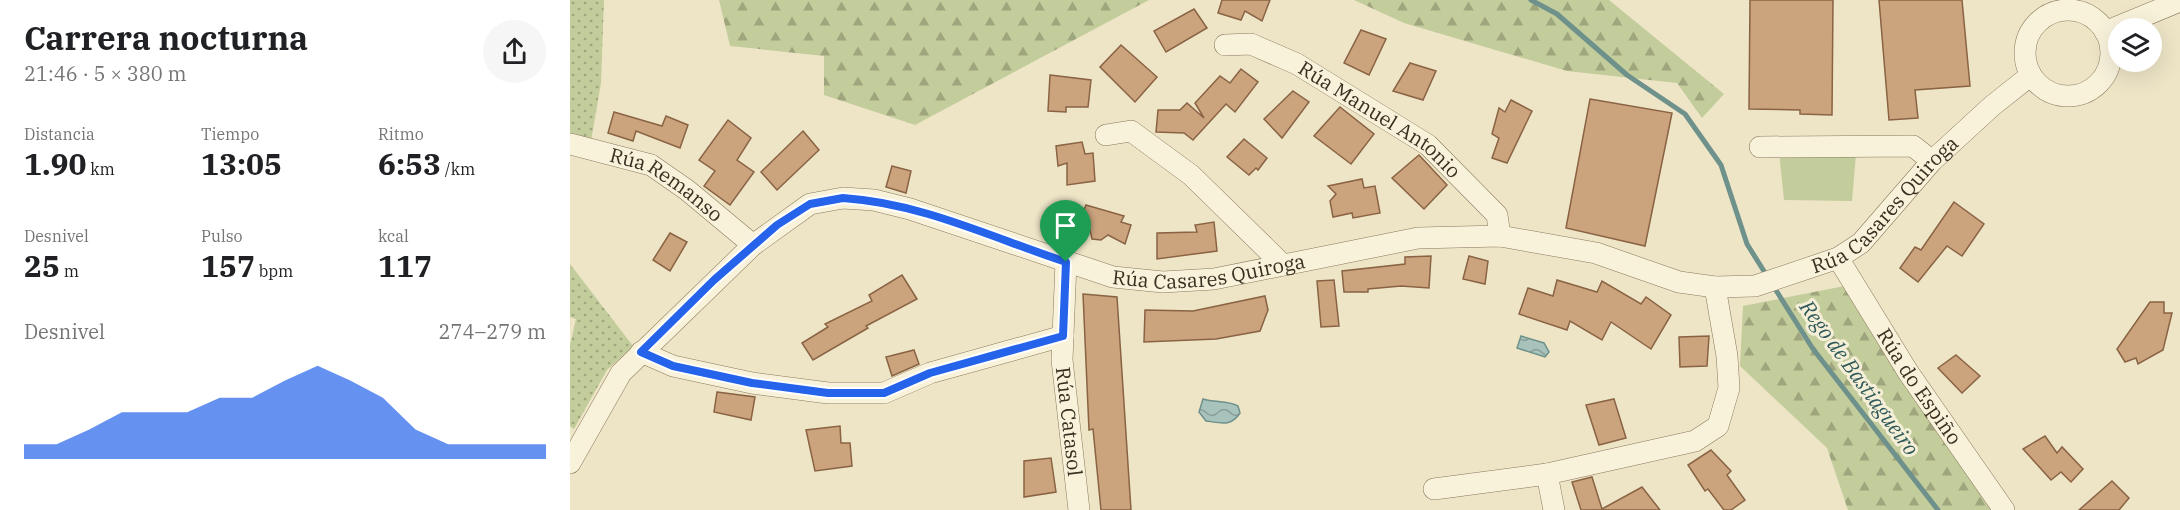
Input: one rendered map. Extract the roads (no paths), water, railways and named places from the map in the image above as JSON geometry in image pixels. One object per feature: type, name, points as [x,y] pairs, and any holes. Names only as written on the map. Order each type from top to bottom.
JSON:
[{"type":"street","points":[[2105,32],[2180,2]]},
{"type":"street","points":[[2048,8],[2086,14],[2105,32],[2110,45],[2109,64],[2100,82],[2090,91],[2077,96],[2050,93],[2039,86],[2031,75],[2025,62],[2025,46],[2030,32],[2048,8]]},
{"type":"street","name":"Rúa Manuel Antonio","points":[[1225,45],[1251,44],[1297,64],[1428,145],[1497,215],[1500,236]]},
{"type":"street","name":"Rúa Casares Quiroga","points":[[570,463],[621,373],[753,244],[810,204],[843,198],[874,200],[910,208],[1113,277],[1163,282],[1214,279],[1418,238],[1500,236],[1596,253],[1679,282],[1715,287],[1755,286],[1838,258],[1861,243],[1932,161],[1992,106],[2031,75]]},
{"type":"street","points":[[1106,135],[1131,131],[1191,175],[1283,265]]},
{"type":"street","name":"Rúa Remanso","points":[[570,144],[651,165],[687,190],[753,244]]},
{"type":"street","points":[[1760,147],[1913,146],[1932,161]]},
{"type":"street","name":"Rúa do Espiño","points":[[1838,258],[1908,372],[2004,510]]},
{"type":"street","name":"Rúa Catasol","points":[[1066,262],[1062,360],[1078,510]]},
{"type":"street","points":[[1434,489],[1547,474],[1695,441],[1718,426],[1729,388],[1715,287]]},
{"type":"street","points":[[641,352],[673,366],[752,383],[828,393],[884,393],[930,373],[1063,336]]},
{"type":"street","points":[[1547,474],[1554,510]]},
{"type":"water","points":[[1521,336],[1544,343],[1549,352],[1545,357],[1517,348]]},
{"type":"water","points":[[1203,399],[1234,404],[1238,406],[1240,413],[1229,422],[1206,421],[1199,412]]},
{"type":"waterway","name":"Rego de Bastiagueiro","points":[[1531,0],[1557,14],[1627,75],[1685,114],[1721,165],[1747,244],[1767,276]]},
{"type":"waterway","name":"Rego de Bastiagueiro","points":[[1772,284],[1813,349],[1938,510]]}]
